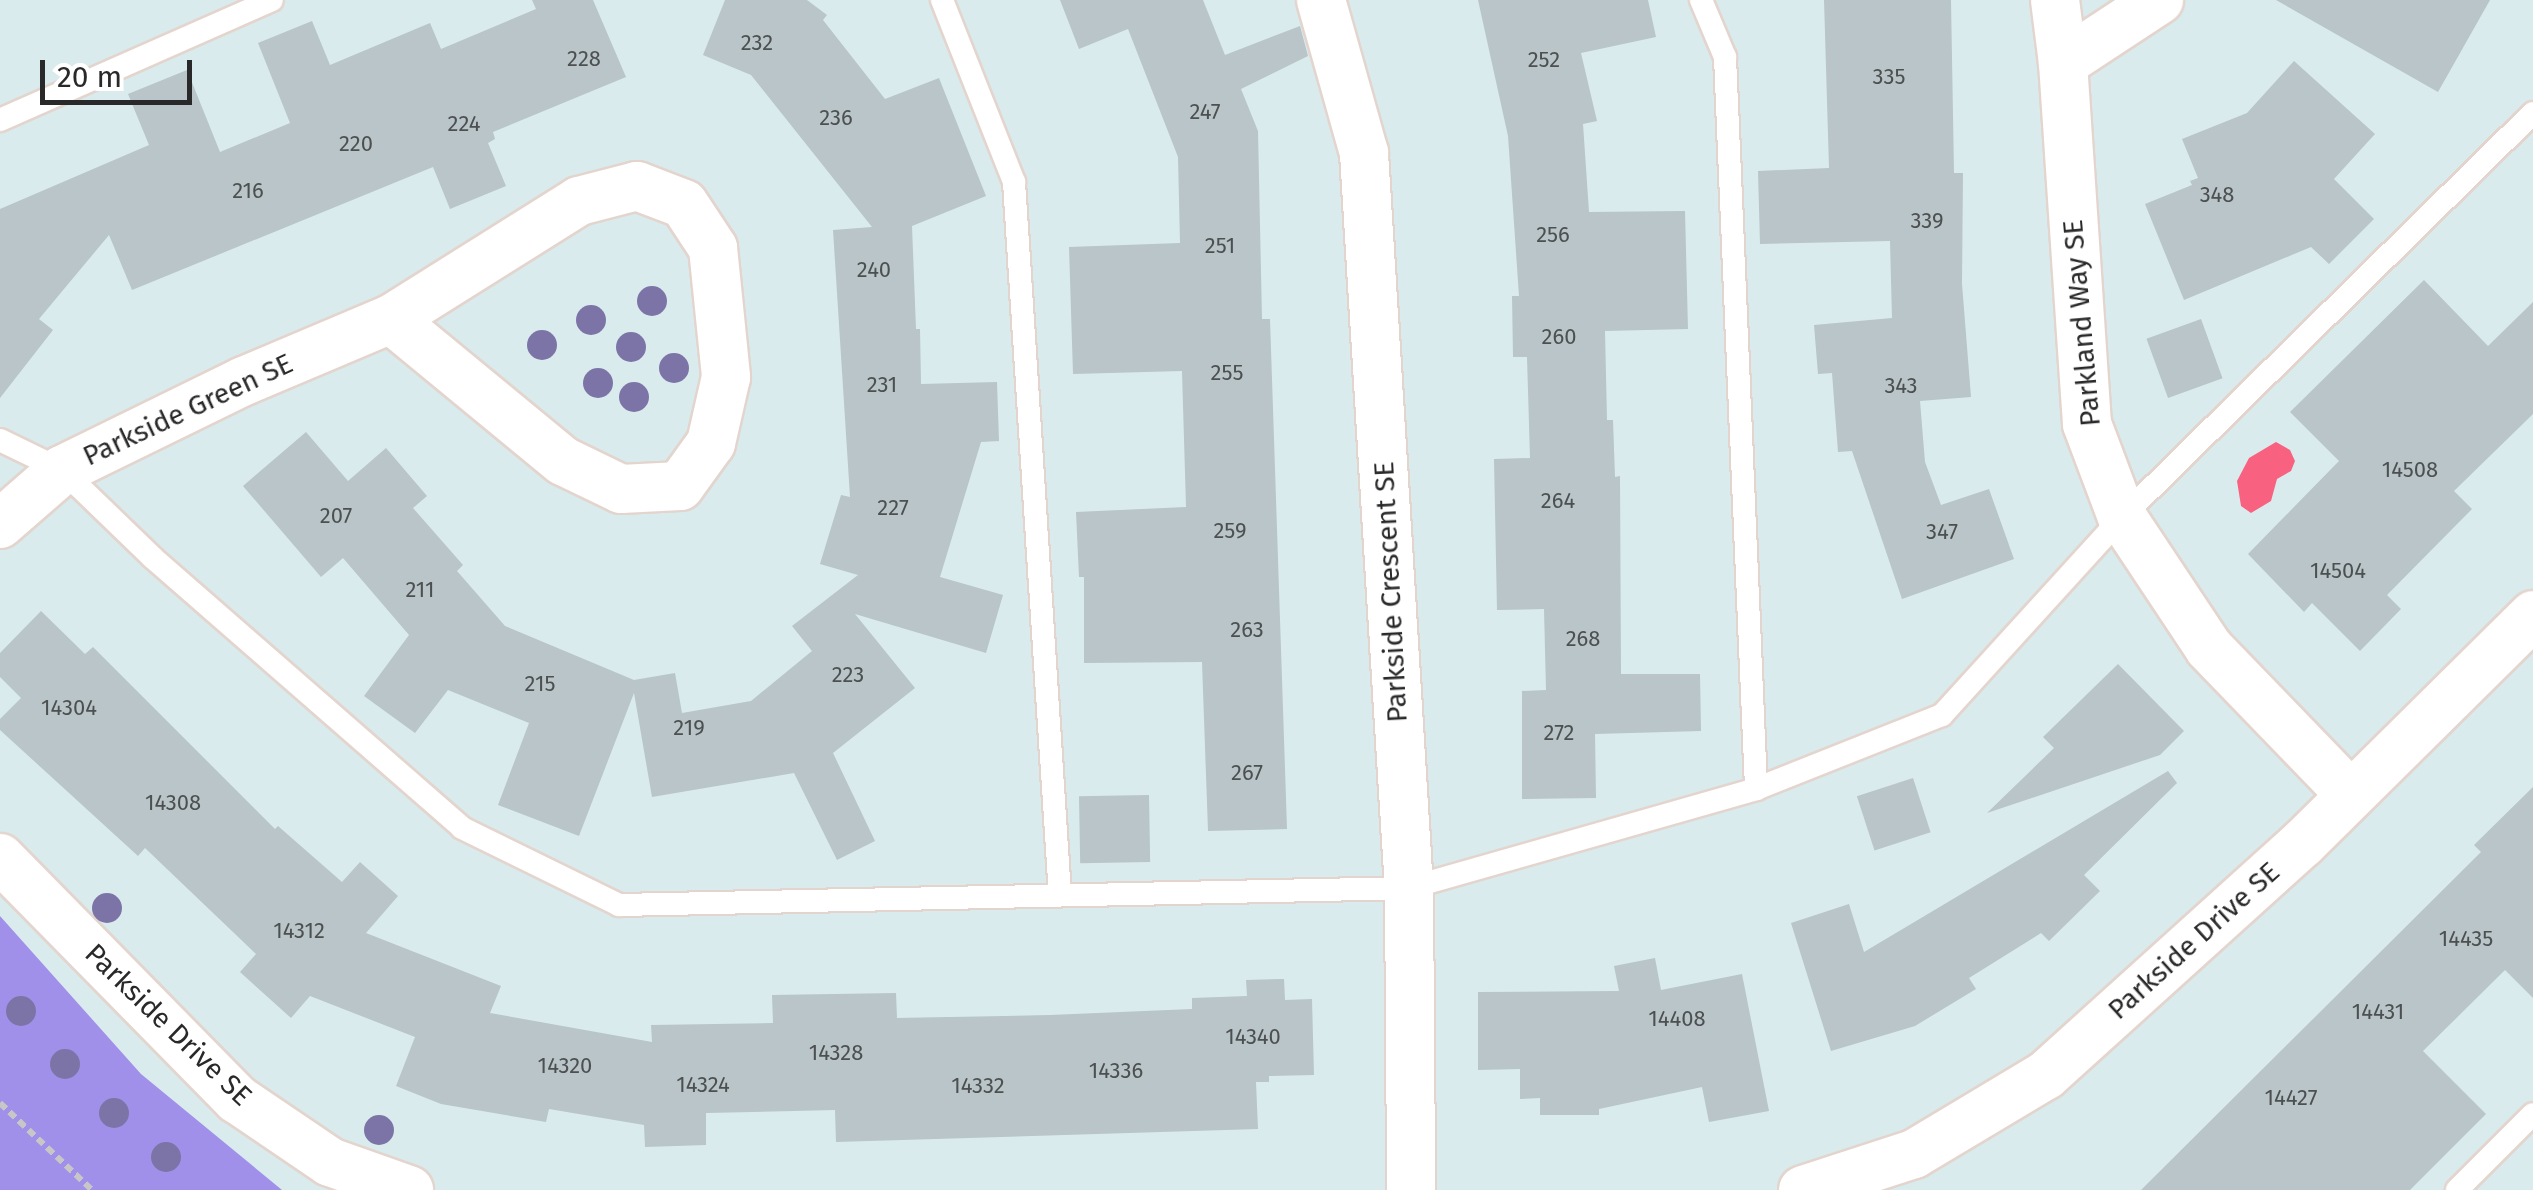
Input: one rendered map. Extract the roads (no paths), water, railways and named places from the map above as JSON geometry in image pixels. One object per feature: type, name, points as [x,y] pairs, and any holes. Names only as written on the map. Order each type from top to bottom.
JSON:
[{"type":"street","name":"Parkside Crescent SE","points":[[1321,0],[1364,153],[1409,888],[1412,1190]]},
{"type":"street","name":"Parkland Way SE","points":[[2055,0],[2064,64],[2086,424],[2122,517],[2209,648],[2350,794]]},
{"type":"street","points":[[2064,64],[2159,0]]},
{"type":"street","name":"Parkside Green SE","points":[[0,524],[62,470],[244,381],[390,319],[579,201],[636,186],[684,204],[713,248],[726,378],[711,443],[680,486],[621,489],[563,461],[390,319]]},
{"type":"street","name":"Parkside Drive SE","points":[[1803,1190],[1914,1154],[2046,1075],[2303,843],[2533,615]]},
{"type":"street","name":"Parkside Drive SE","points":[[0,858],[237,1098],[330,1162],[409,1190]]},
{"type":"lane","points":[[0,120],[272,0]]},
{"type":"lane","points":[[942,0],[1014,182],[1060,895]]},
{"type":"lane","points":[[1701,0],[1726,57],[1756,789]]},
{"type":"lane","points":[[0,440],[62,470],[153,558],[462,828],[619,905],[1409,888],[1756,789],[1942,715],[2122,517],[2533,113]]},
{"type":"lane","points":[[2457,1190],[2533,1114]]}]
